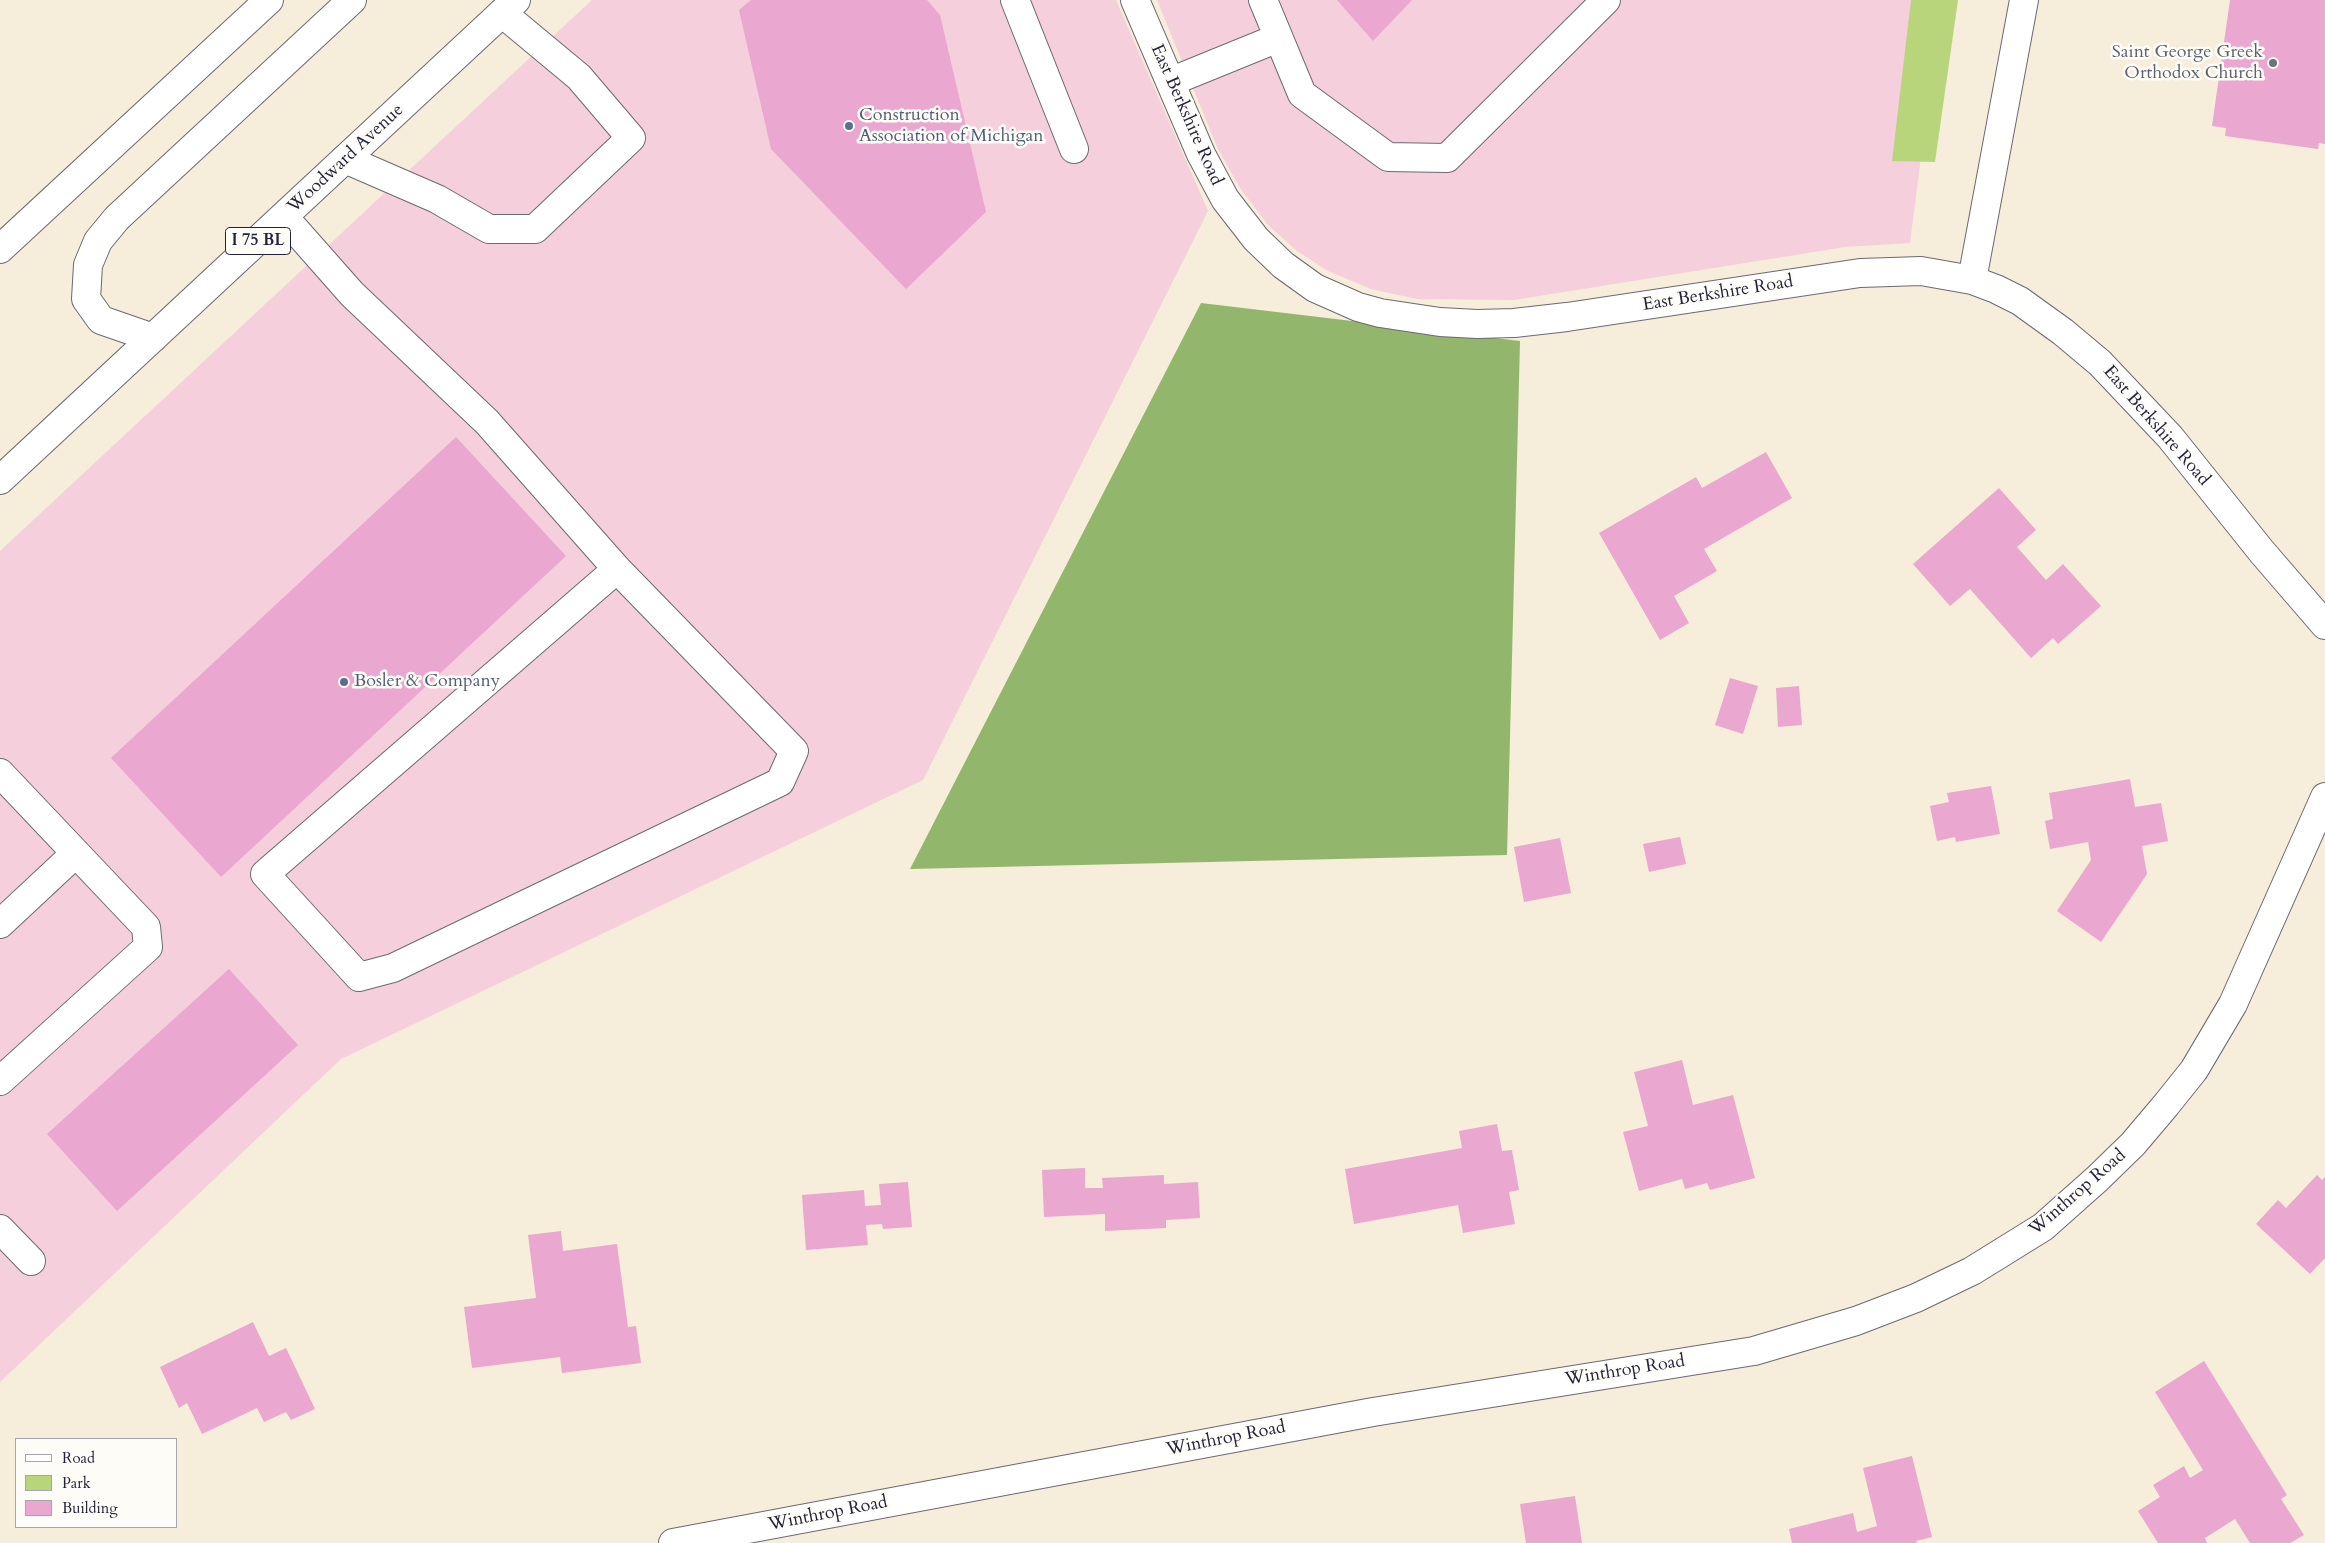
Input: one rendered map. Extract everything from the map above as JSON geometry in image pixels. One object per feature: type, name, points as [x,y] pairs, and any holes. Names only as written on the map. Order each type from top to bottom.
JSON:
[{"type":"street","points":[[0,250],[269,0]]},
{"type":"street","points":[[153,338],[101,320],[86,299],[88,265],[98,241],[117,218],[352,0]]},
{"type":"street","points":[[1015,0],[1074,149]]},
{"type":"street","name":"East Berkshire Road","points":[[1135,0],[1201,154],[1225,199],[1256,239],[1283,265],[1315,288],[1358,307],[1440,322],[1514,323],[1860,274],[1921,271],[1972,280],[1996,288],[2020,301],[2063,332],[2100,363],[2170,437],[2262,552],[2325,625]]},
{"type":"street","points":[[1263,0],[1302,94],[1388,157],[1447,158],[1606,0]]},
{"type":"street","points":[[1972,280],[2024,0]]},
{"type":"street","points":[[345,159],[437,199],[489,229],[535,229],[631,138],[579,77],[509,6]]},
{"type":"street","name":"Woodward Avenue","points":[[0,480],[509,6]]},
{"type":"street","points":[[1170,82],[1278,38]]},
{"type":"street","points":[[284,217],[352,294],[487,422],[616,568],[794,751],[780,782],[393,968],[359,976],[265,874],[616,568]]},
{"type":"street","points":[[0,773],[146,927],[148,947],[0,1081]]},
{"type":"street","name":"Winthrop Road","points":[[673,1543],[1374,1412],[1754,1351],[1856,1321],[1916,1298],[1972,1271],[2043,1227],[2071,1204],[2134,1144],[2166,1105],[2194,1070],[2233,1004],[2325,798]]},
{"type":"street","points":[[0,924],[76,852]]},
{"type":"street","points":[[0,1229],[31,1261]]},
{"type":"shaded area","points":[[592,0],[1116,0],[1208,211],[923,780],[341,1059],[0,1382],[0,551]]},
{"type":"shaded area","points":[[1157,0],[1941,0],[1910,243],[1845,247],[1514,300],[1417,299],[1371,289],[1328,271],[1297,251],[1268,225],[1240,188],[1218,149]]},
{"type":"green space","points":[[1911,0],[1958,0],[1935,162],[1892,161]]},
{"type":"green space","points":[[1201,303],[1520,341],[1507,855],[910,869]]},
{"type":"building","points":[[751,0],[927,0],[940,15],[986,212],[906,289],[771,149],[739,10]]},
{"type":"building","points":[[1337,0],[1412,0],[1373,41]]},
{"type":"building","name":"Saint George Greek Orthodox Church","points":[[2230,0],[2325,0],[2325,144],[2319,143],[2318,149],[2225,136],[2226,128],[2212,126]]},
{"type":"building","points":[[456,437],[566,556],[221,877],[111,758]]},
{"type":"building","points":[[1766,452],[1792,498],[1704,549],[1717,571],[1674,596],[1689,623],[1660,640],[1599,533],[1696,477],[1702,488]]},
{"type":"building","points":[[1999,488],[2036,530],[2017,547],[2046,580],[2063,564],[2101,606],[2058,644],[2053,638],[2031,658],[1970,589],[1950,606],[1913,564]]},
{"type":"building","points":[[1730,678],[1758,686],[1743,734],[1715,725]]},
{"type":"building","points":[[1799,686],[1802,725],[1778,727],[1776,688]]},
{"type":"building","points":[[2130,779],[2135,807],[2161,803],[2168,841],[2142,846],[2147,874],[2101,942],[2057,911],[2091,860],[2088,842],[2050,849],[2045,821],[2053,819],[2049,793]]},
{"type":"building","points":[[1991,786],[2000,834],[1956,842],[1955,837],[1937,841],[1930,806],[1949,802],[1947,793]]},
{"type":"building","points":[[1680,837],[1686,864],[1649,872],[1643,844]]},
{"type":"building","points":[[1560,838],[1571,893],[1524,902],[1514,847]]},
{"type":"building","points":[[229,969],[298,1045],[117,1211],[47,1134]]},
{"type":"building","points":[[1682,1060],[1693,1105],[1733,1095],[1755,1178],[1710,1190],[1707,1183],[1685,1189],[1682,1179],[1639,1191],[1623,1132],[1648,1126],[1634,1072]]},
{"type":"building","points":[[1497,1124],[1502,1151],[1512,1150],[1519,1190],[1509,1192],[1515,1224],[1463,1233],[1458,1205],[1354,1224],[1345,1169],[1462,1148],[1459,1131]]},
{"type":"building","points":[[1085,1168],[1085,1188],[1103,1188],[1102,1178],[1164,1175],[1164,1184],[1198,1182],[1200,1218],[1166,1220],[1166,1228],[1105,1231],[1105,1214],[1044,1217],[1042,1170]]},
{"type":"building","points":[[2317,1175],[2322,1180],[2325,1177],[2325,1258],[2310,1274],[2256,1224],[2278,1200],[2286,1208]]},
{"type":"building","points":[[908,1182],[912,1227],[883,1229],[882,1224],[866,1225],[868,1245],[806,1250],[802,1195],[864,1190],[865,1206],[881,1205],[879,1184]]},
{"type":"building","points":[[561,1231],[563,1251],[617,1244],[628,1327],[636,1326],[641,1363],[562,1373],[560,1357],[472,1368],[464,1307],[536,1298],[528,1235]]},
{"type":"building","points":[[253,1322],[269,1356],[286,1348],[315,1409],[291,1420],[286,1412],[264,1422],[257,1408],[202,1434],[187,1403],[179,1408],[160,1367]]},
{"type":"building","points":[[2204,1361],[2287,1495],[2281,1499],[2304,1535],[2290,1543],[2250,1543],[2235,1519],[2205,1538],[2207,1543],[2158,1543],[2138,1511],[2160,1497],[2153,1485],[2184,1466],[2190,1478],[2203,1470],[2155,1392]]},
{"type":"building","points":[[1912,1456],[1932,1537],[1916,1541],[1917,1543],[1792,1543],[1789,1529],[1853,1513],[1857,1532],[1877,1526],[1863,1468]]},
{"type":"building","points":[[1575,1496],[1582,1543],[1526,1543],[1520,1504]]},
{"type":"place","name":"Saint George Greek Orthodox Church","points":[[2273,63]]},
{"type":"place","name":"Construction Association of Michigan","points":[[849,126]]},
{"type":"place","name":"Bosler & Company","points":[[344,682]]}]
